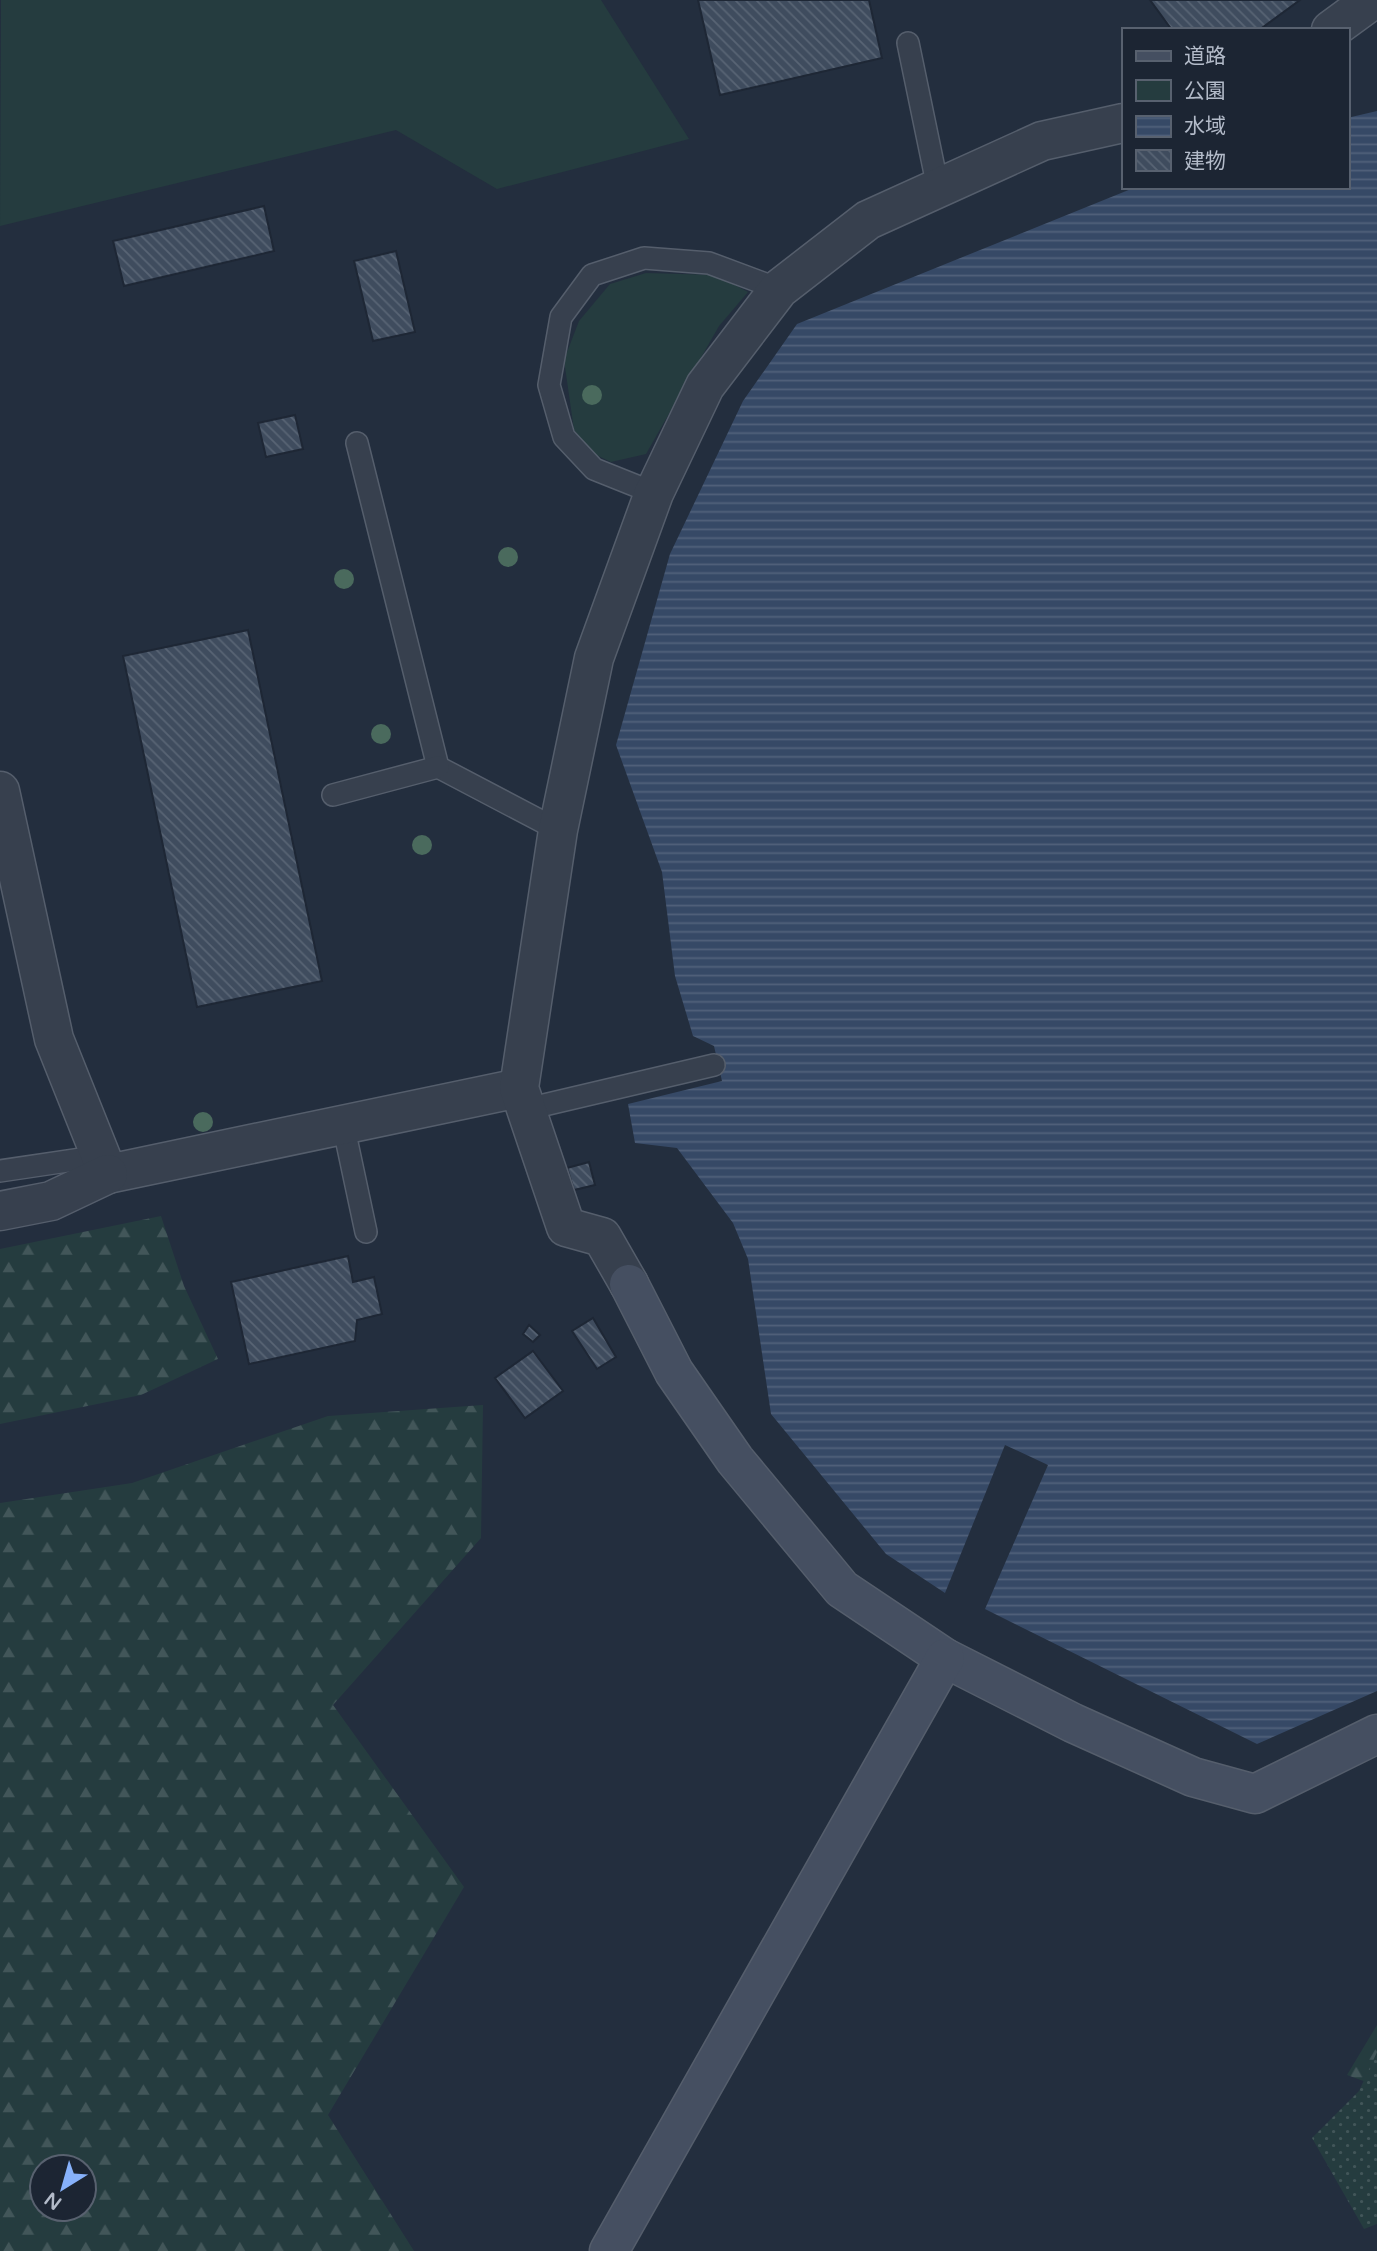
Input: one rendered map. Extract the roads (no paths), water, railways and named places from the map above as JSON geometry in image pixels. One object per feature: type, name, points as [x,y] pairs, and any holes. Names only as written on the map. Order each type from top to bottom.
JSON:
[{"type":"street","points":[[1334,28],[1372,0]]},
{"type":"street","points":[[1122,123],[1041,141],[868,220],[779,289],[705,386],[654,493],[594,659],[558,830],[523,1098],[566,1227],[602,1237],[674,1372],[734,1460],[842,1589],[945,1658],[1073,1723],[1193,1777],[1255,1794],[1377,1734]]},
{"type":"street","points":[[0,792],[54,1039],[105,1165]]},
{"type":"street","points":[[0,1211],[51,1201],[105,1165],[343,1124],[523,1098]]},
{"type":"street","points":[[609,2251],[945,1658]]},
{"type":"lane","points":[[908,43],[938,188]]},
{"type":"lane","points":[[654,493],[594,469],[564,437],[549,385],[561,317],[592,275],[644,258],[709,263],[779,289]]},
{"type":"lane","points":[[357,443],[438,767]]},
{"type":"lane","points":[[334,794],[438,767],[558,830]]},
{"type":"lane","points":[[523,1098],[714,1065]]},
{"type":"lane","points":[[343,1124],[366,1232]]},
{"type":"lane","points":[[0,1171],[105,1165]]},
{"type":"water","points":[[1377,111],[1377,1691],[1257,1744],[985,1609],[1048,1465],[1005,1445],[945,1593],[886,1554],[771,1414],[748,1259],[733,1223],[677,1148],[635,1143],[628,1104],[722,1081],[714,1046],[693,1036],[675,976],[662,872],[616,745],[670,554],[743,401],[797,324],[1131,189],[1349,189],[1349,118]]}]
